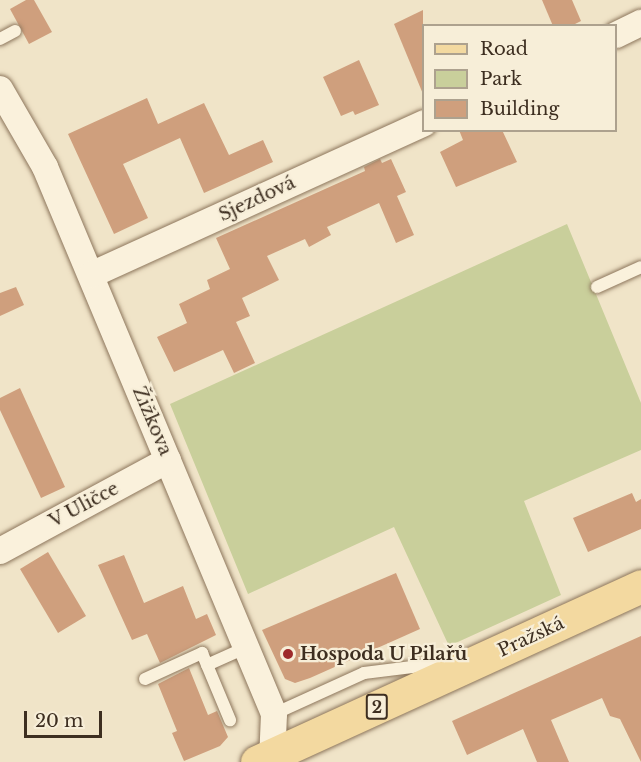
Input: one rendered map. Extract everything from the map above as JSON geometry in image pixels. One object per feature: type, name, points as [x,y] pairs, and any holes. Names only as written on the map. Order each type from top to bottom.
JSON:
[{"type":"main road","name":"Pražská","points":[[266,760],[641,586]]},
{"type":"street","points":[[617,34],[641,23]]},
{"type":"street","name":"Žižkova","points":[[0,89],[45,167],[274,714],[266,760]]},
{"type":"street","name":"Sjezdová","points":[[91,275],[422,123]]},
{"type":"street","name":"V Uličce","points":[[0,551],[168,460]]},
{"type":"lane","points":[[0,39],[15,31]]},
{"type":"lane","points":[[597,287],[641,267]]},
{"type":"lane","points":[[207,665],[247,647]]},
{"type":"lane","points":[[144,679],[202,653],[230,720]]},
{"type":"lane","points":[[274,714],[364,673],[484,658]]},
{"type":"green space","points":[[567,224],[641,403],[641,450],[524,501],[561,595],[449,646],[394,527],[248,594],[170,404]]},
{"type":"building","points":[[26,0],[34,0],[52,32],[29,44],[10,9]]},
{"type":"building","points":[[542,0],[572,0],[581,21],[575,24],[552,24]]},
{"type":"building","points":[[423,10],[422,92],[394,24]]},
{"type":"building","points":[[359,60],[379,105],[355,115],[353,111],[341,116],[323,77]]},
{"type":"building","points":[[147,98],[158,124],[204,103],[229,155],[263,140],[273,162],[204,193],[180,138],[123,164],[148,218],[114,234],[68,134]]},
{"type":"building","points":[[460,132],[503,132],[517,162],[456,187],[440,152],[463,140]]},
{"type":"building","points":[[380,159],[382,163],[391,159],[406,192],[397,196],[414,235],[396,243],[379,203],[327,227],[331,235],[309,247],[305,239],[267,256],[279,280],[242,298],[250,316],[236,322],[255,363],[234,373],[223,350],[174,372],[157,337],[187,323],[179,304],[210,289],[207,280],[230,269],[216,238],[365,171],[364,167]]},
{"type":"building","points":[[16,287],[24,305],[0,316],[0,293]]},
{"type":"building","points":[[20,388],[65,487],[41,498],[0,410],[0,398]]},
{"type":"building","points":[[632,493],[636,502],[641,499],[641,529],[588,552],[573,518]]},
{"type":"building","points":[[48,552],[86,616],[58,633],[20,569]]},
{"type":"building","points":[[124,555],[144,603],[183,586],[196,619],[207,614],[216,635],[160,663],[147,634],[132,640],[98,565]]},
{"type":"building","points":[[396,573],[420,629],[310,678],[295,683],[285,679],[262,630]]},
{"type":"building","points":[[641,636],[641,762],[620,719],[610,716],[602,698],[551,720],[569,762],[537,762],[523,729],[467,755],[452,721]]},
{"type":"building","points":[[189,668],[208,715],[217,711],[228,737],[220,746],[184,761],[172,733],[177,731],[158,684]]},
{"type":"place","name":"Hospoda U Pilařů","points":[[288,654]]}]
